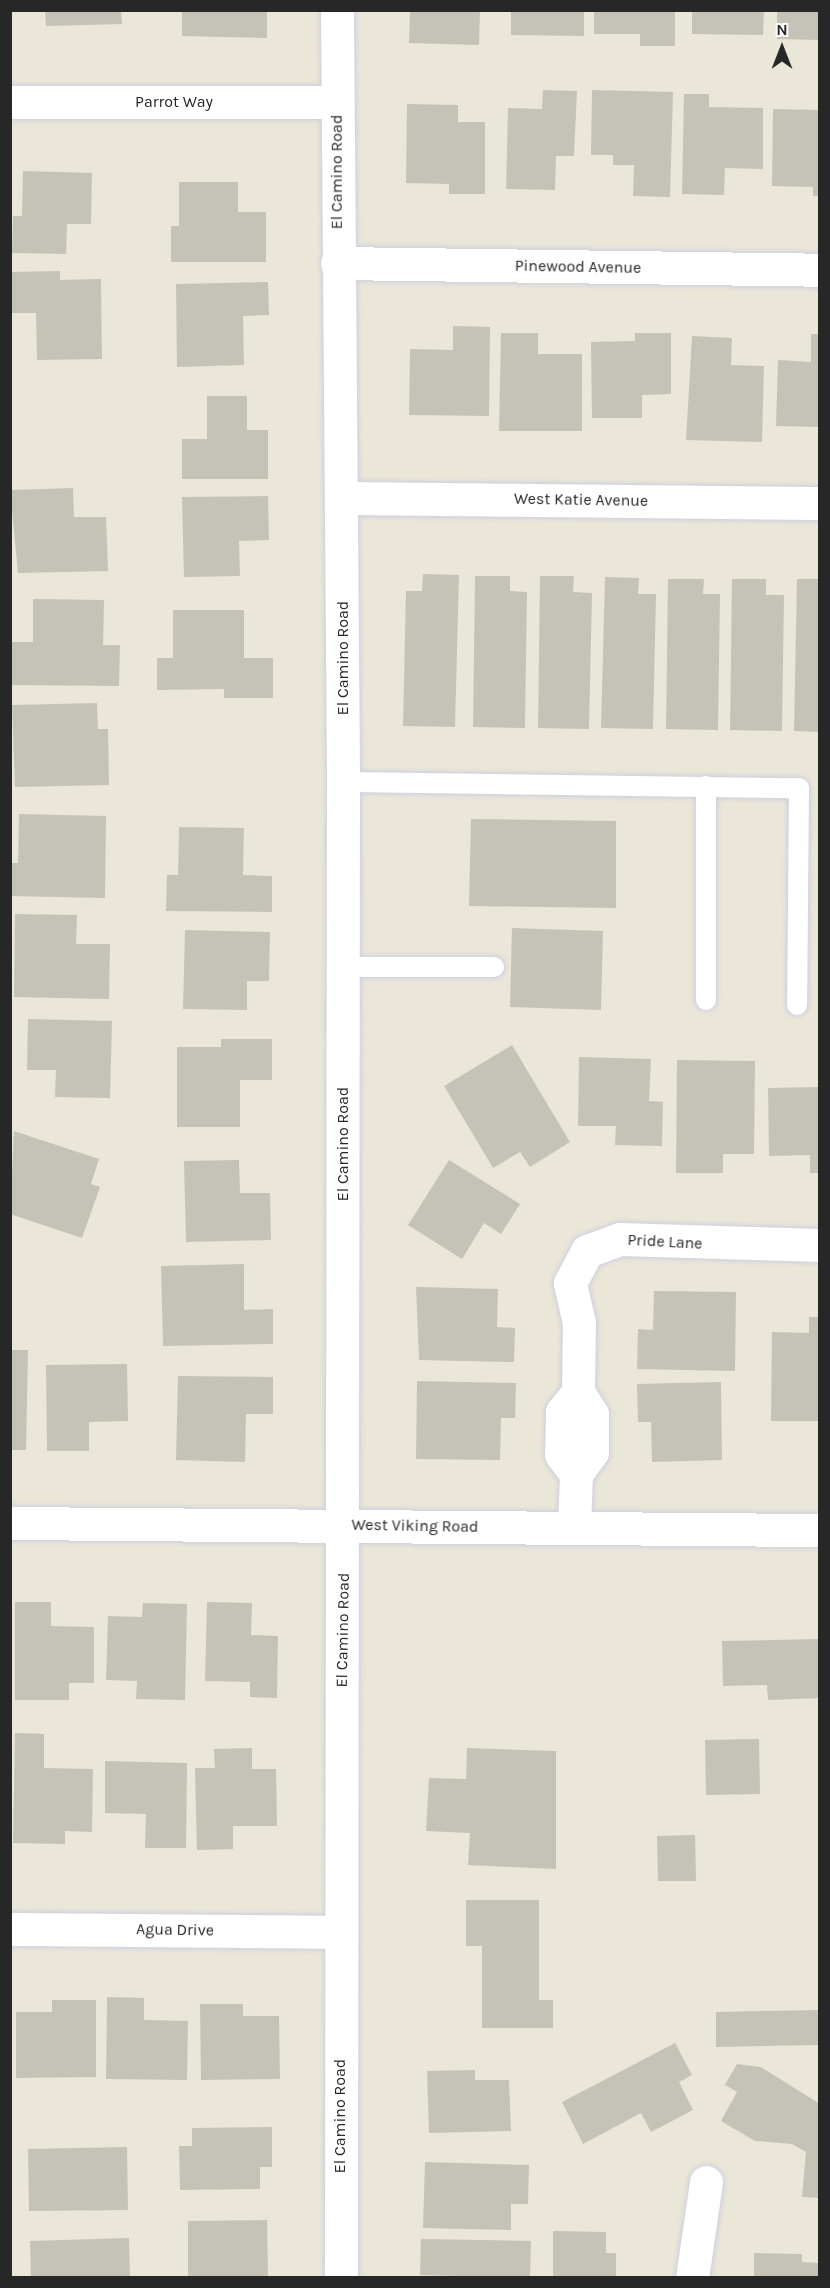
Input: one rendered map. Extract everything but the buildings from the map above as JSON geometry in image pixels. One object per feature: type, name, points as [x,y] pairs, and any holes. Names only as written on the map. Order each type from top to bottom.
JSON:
[{"type":"street","name":"El Camino Road","points":[[337,10],[337,263],[342,498],[343,782],[344,1526],[339,1932],[341,2277]]},
{"type":"street","name":"Parrot Way","points":[[10,102],[337,102]]},
{"type":"street","name":"Pinewood Avenue","points":[[337,263],[819,270]]},
{"type":"street","name":"West Katie Avenue","points":[[342,498],[819,503]]},
{"type":"street","name":"Pride Lane","points":[[574,1528],[576,1474],[592,1452],[592,1414],[578,1392],[579,1323],[570,1283],[587,1251],[620,1239],[819,1245]]},
{"type":"street","name":"West Viking Road","points":[[10,1523],[819,1530]]},
{"type":"street","name":"Agua Drive","points":[[10,1929],[339,1932]]},
{"type":"street","points":[[692,2277],[706,2182]]},
{"type":"lane","points":[[343,782],[799,788],[796,1005]]},
{"type":"lane","points":[[706,786],[706,1000]]},
{"type":"lane","points":[[342,967],[494,967]]}]
